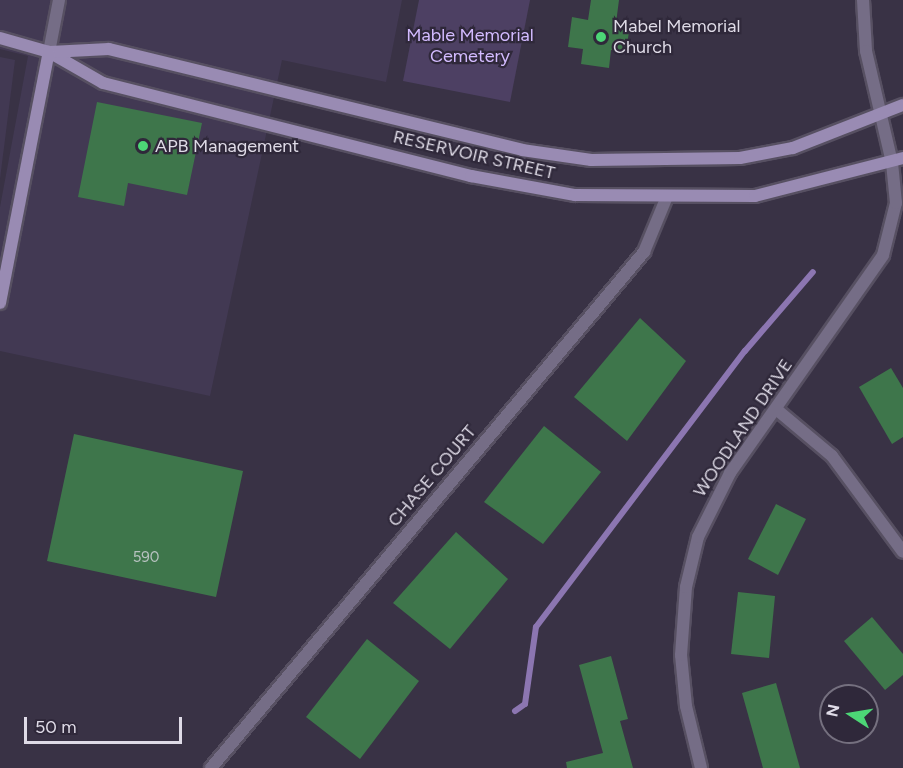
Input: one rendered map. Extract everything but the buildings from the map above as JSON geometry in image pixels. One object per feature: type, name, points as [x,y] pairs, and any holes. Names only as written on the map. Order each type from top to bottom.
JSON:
[{"type":"main road","name":"RESERVOIR STREET","points":[[0,38],[49,52],[103,83],[471,176],[575,195],[666,198],[755,196],[897,160]]},
{"type":"main road","name":"RESERVOIR STREET","points":[[49,52],[109,49],[522,150],[591,160],[740,158],[793,148],[903,105]]},
{"type":"main road","points":[[0,303],[49,52]]},
{"type":"street","points":[[49,52],[59,0]]},
{"type":"street","name":"WOODLAND DRIVE","points":[[701,768],[682,681],[686,587],[710,508],[883,255],[896,203],[897,160],[881,113],[866,51],[863,0]]},
{"type":"street","name":"CHASE COURT","points":[[211,768],[644,252],[666,198]]},
{"type":"street","points":[[776,409],[832,456],[903,552]]},
{"type":"shaded area","points":[[0,0],[402,0],[386,82],[282,60],[210,396],[0,351],[0,207],[28,56],[0,49]]},
{"type":"shaded area","points":[[0,57],[15,60],[0,179]]},
{"type":"green space","name":"Mable Memorial Cemetery","points":[[419,0],[530,0],[510,102],[403,81]]},
{"type":"waterway","points":[[515,711],[525,704],[536,627],[745,351],[813,272]]},
{"type":"place","name":"Mabel Memorial Church","points":[[601,37]]},
{"type":"place","name":"APB Management","points":[[143,146]]}]
